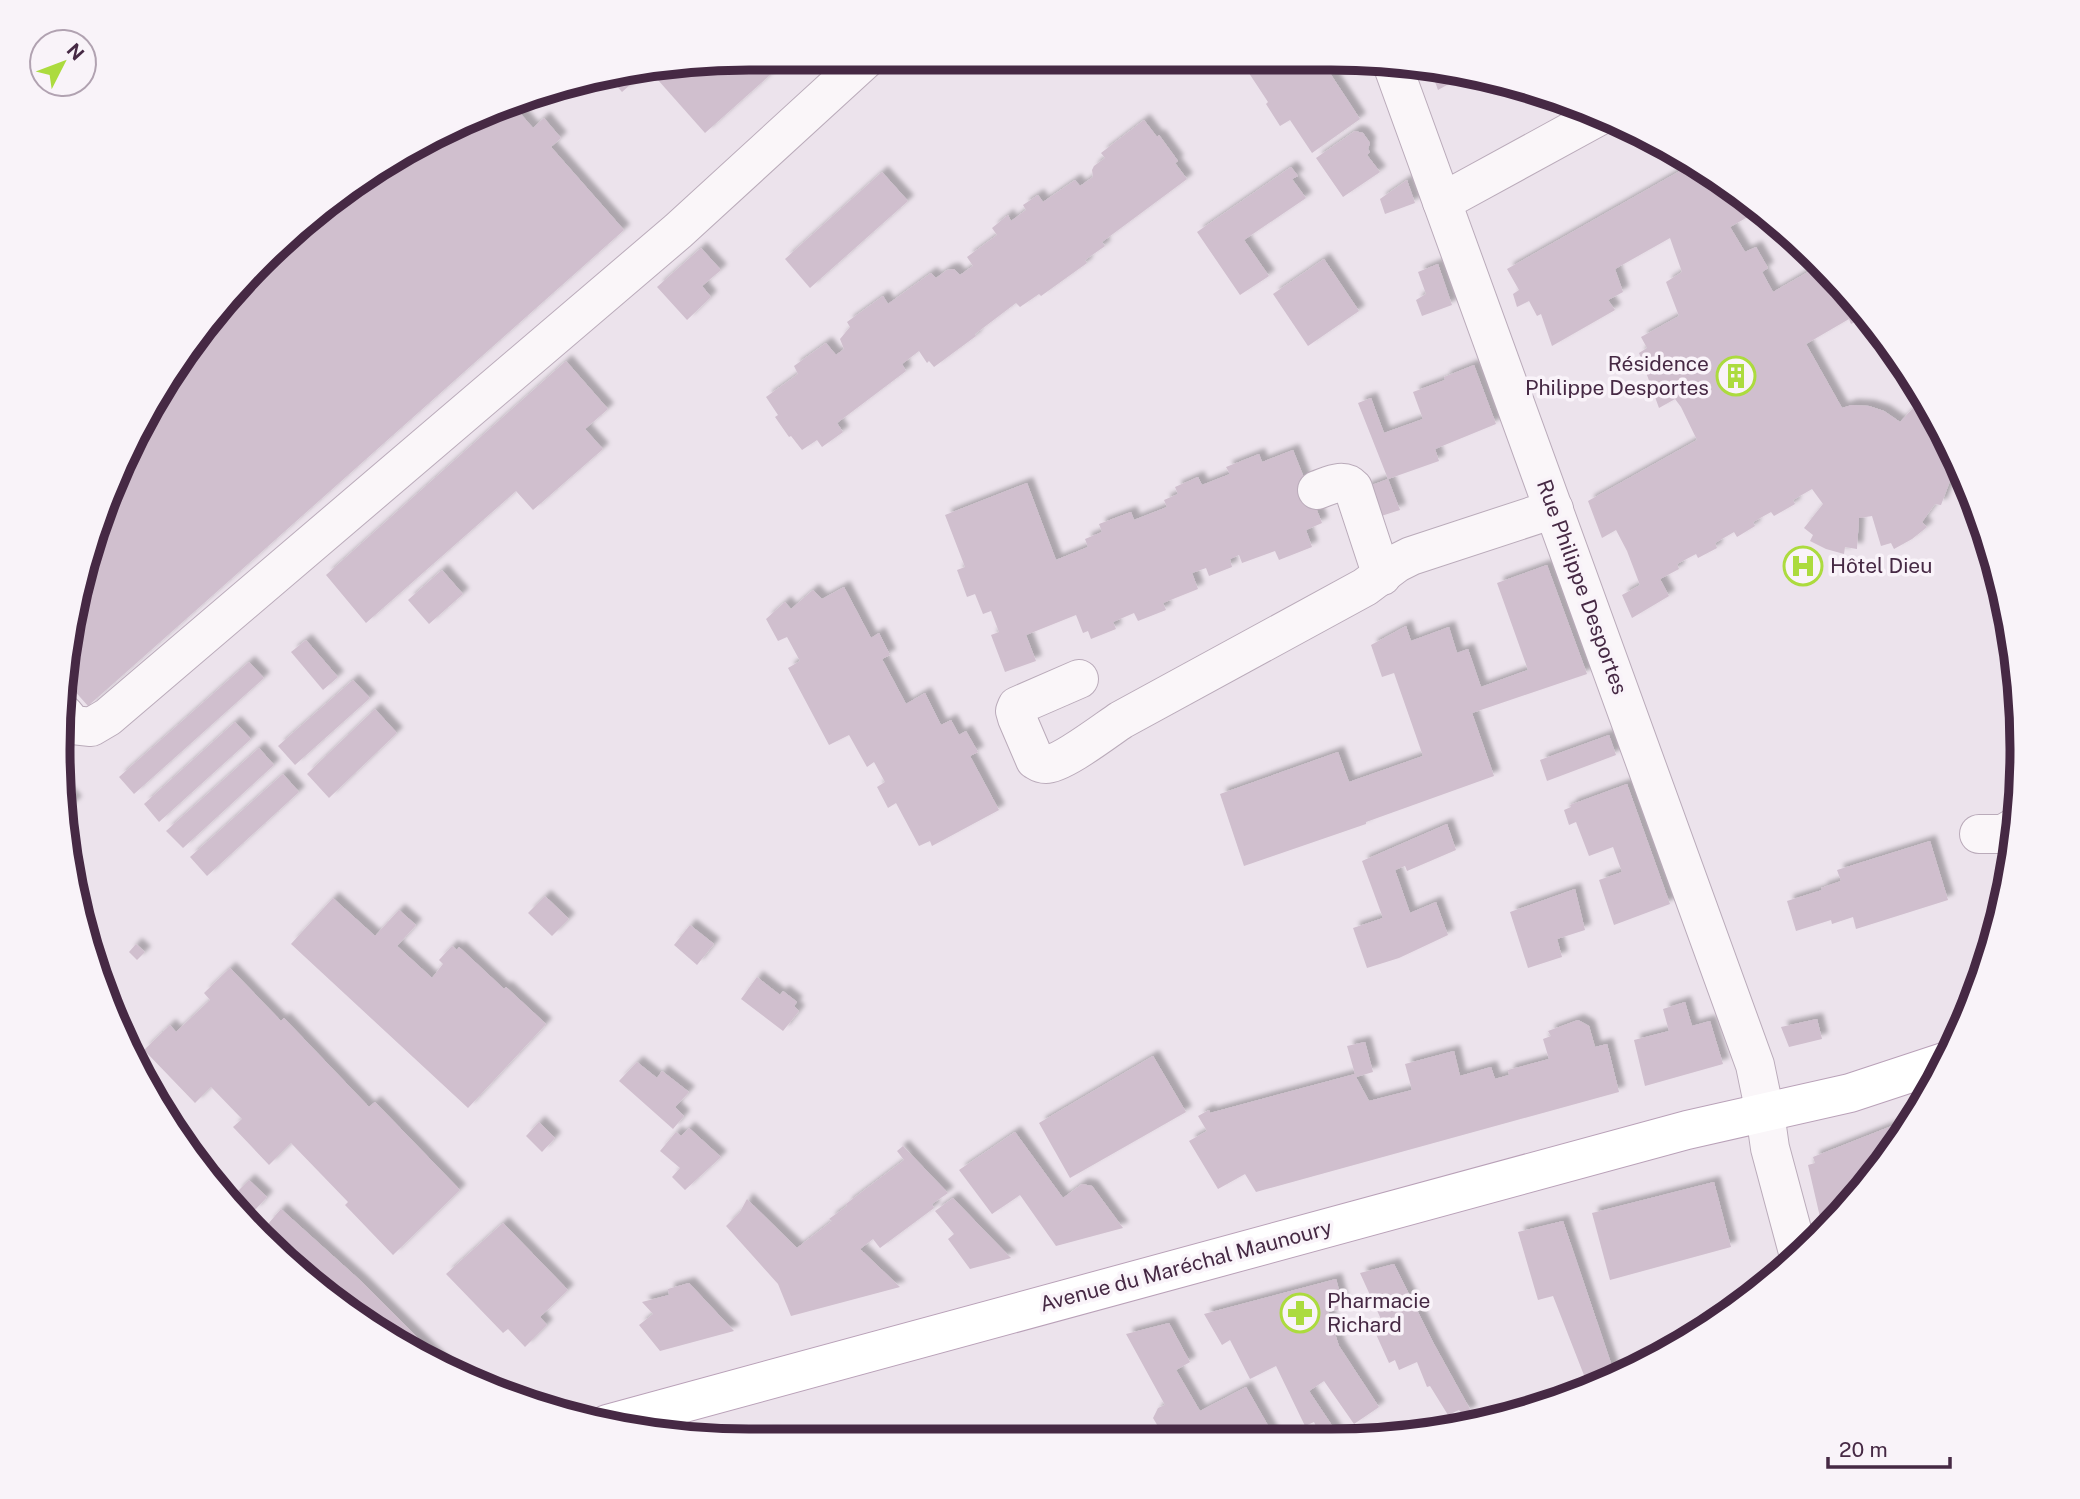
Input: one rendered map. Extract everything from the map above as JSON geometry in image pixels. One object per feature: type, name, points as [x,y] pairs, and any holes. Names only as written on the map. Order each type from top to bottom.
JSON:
[{"type":"main road","name":"Avenue du Maréchal Maunoury","points":[[629,1418],[1687,1130],[1850,1093],[1931,1066]]},
{"type":"street","points":[[71,722],[73,725],[91,727],[108,717],[678,231],[854,70]]},
{"type":"street","name":"Rue Philippe Desportes","points":[[1395,73],[1755,1065],[1770,1148],[1796,1244]]},
{"type":"street","points":[[1442,202],[1589,121]]},
{"type":"street","points":[[1317,491],[1343,481],[1353,488],[1382,576]]},
{"type":"street","points":[[1079,679],[1017,706],[1017,718],[1035,760],[1042,764],[1050,764],[1093,741],[1121,720],[1365,587],[1411,556],[1554,509]]},
{"type":"building","points":[[776,70],[705,133],[655,77],[705,71]]},
{"type":"building","points":[[1247,70],[1328,70],[1360,119],[1312,153],[1290,120],[1280,126],[1266,104],[1268,102]]},
{"type":"building","points":[[1434,78],[1453,81],[1438,90]]},
{"type":"building","points":[[636,80],[622,92],[615,84]]},
{"type":"building","points":[[518,111],[533,128],[544,118],[561,138],[551,147],[624,230],[88,706],[73,689],[83,617],[106,531],[140,449],[161,410],[210,336],[269,269],[301,239],[372,185],[449,140],[489,122]]},
{"type":"building","points":[[1144,120],[1178,161],[1175,163],[1187,179],[1102,242],[1105,246],[1085,260],[1087,263],[1041,296],[1039,294],[1020,307],[1016,303],[934,367],[929,361],[927,363],[919,351],[902,364],[906,371],[837,423],[843,432],[822,447],[817,440],[802,450],[791,436],[789,437],[775,417],[778,415],[766,397],[798,374],[794,366],[826,343],[836,355],[844,349],[840,339],[850,327],[847,322],[883,296],[888,304],[931,273],[936,278],[947,270],[954,269],[960,275],[973,266],[967,257],[997,235],[992,228],[1008,215],[1011,221],[1026,210],[1023,205],[1038,195],[1043,202],[1075,180],[1080,186],[1093,177],[1094,166],[1105,158],[1101,153]]},
{"type":"building","points":[[1355,131],[1363,133],[1370,143],[1370,152],[1367,155],[1380,172],[1343,197],[1316,158]]},
{"type":"building","points":[[1291,167],[1298,176],[1292,179],[1306,198],[1244,240],[1269,276],[1240,295],[1197,232]]},
{"type":"building","name":"Résidence Philippe Desportes","points":[[1683,169],[1750,215],[1730,227],[1745,252],[1756,247],[1768,268],[1762,272],[1773,292],[1812,270],[1857,321],[1851,324],[1849,319],[1806,344],[1842,408],[1852,405],[1869,406],[1884,411],[1900,422],[1916,405],[1940,449],[1945,468],[1951,473],[1941,505],[1935,504],[1922,522],[1927,527],[1894,549],[1891,543],[1881,546],[1872,516],[1859,518],[1857,549],[1845,547],[1844,554],[1810,541],[1813,535],[1804,528],[1823,504],[1812,489],[1793,500],[1795,504],[1774,516],[1771,512],[1753,522],[1755,526],[1737,537],[1734,532],[1715,543],[1717,548],[1698,558],[1696,554],[1677,564],[1679,569],[1660,579],[1669,596],[1632,618],[1622,595],[1640,585],[1616,530],[1602,538],[1588,501],[1697,440],[1675,399],[1659,408],[1639,353],[1647,348],[1641,337],[1679,316],[1666,282],[1682,272],[1670,238],[1615,269],[1623,292],[1608,300],[1615,310],[1552,346],[1541,314],[1537,316],[1529,301],[1517,307],[1513,294],[1519,290],[1507,269]]},
{"type":"building","points":[[882,172],[908,201],[810,288],[785,259]]},
{"type":"building","points":[[1407,180],[1415,203],[1385,214],[1380,199]]},
{"type":"building","points":[[701,248],[721,270],[702,286],[711,297],[687,320],[657,287]]},
{"type":"building","points":[[1324,259],[1359,311],[1308,346],[1273,294]]},
{"type":"building","points":[[1438,264],[1452,305],[1422,316],[1416,300],[1426,294],[1418,272]]},
{"type":"building","points":[[566,361],[608,409],[585,429],[603,449],[533,510],[516,491],[366,623],[326,575]]},
{"type":"building","points":[[1474,365],[1496,424],[1435,449],[1439,461],[1388,479],[1358,403],[1371,398],[1384,433],[1423,419],[1413,392]]},
{"type":"building","points":[[1293,450],[1322,523],[1306,530],[1312,547],[1279,560],[1275,551],[1242,563],[1239,555],[1230,559],[1232,567],[1209,576],[1206,568],[1192,573],[1198,589],[1163,603],[1166,610],[1138,621],[1134,613],[1113,622],[1116,629],[1091,639],[1088,631],[1083,633],[1076,615],[1026,635],[1036,661],[1005,672],[991,635],[999,632],[991,611],[983,614],[975,594],[967,597],[957,570],[965,567],[945,515],[1027,483],[1056,560],[1088,547],[1085,539],[1102,532],[1099,524],[1131,512],[1134,520],[1167,507],[1164,500],[1178,494],[1175,487],[1198,477],[1202,485],[1230,474],[1226,467],[1259,454],[1262,462]]},
{"type":"building","points":[[1388,479],[1400,510],[1375,518],[1364,488]]},
{"type":"building","points":[[1547,565],[1587,674],[1472,713],[1494,776],[1244,866],[1220,794],[1338,752],[1349,782],[1423,756],[1394,673],[1382,677],[1371,645],[1406,626],[1411,641],[1449,627],[1457,653],[1468,649],[1481,687],[1528,670],[1497,583]]},
{"type":"building","points":[[442,570],[463,594],[429,624],[408,600]]},
{"type":"building","points":[[844,587],[871,638],[879,633],[890,655],[882,659],[906,704],[925,693],[941,725],[951,720],[959,735],[966,731],[978,752],[970,756],[999,810],[932,846],[930,841],[919,846],[896,803],[888,808],[877,787],[885,782],[874,762],[867,767],[849,735],[829,745],[788,668],[800,661],[787,637],[778,641],[766,619],[785,602],[791,609],[813,590],[822,599]]},
{"type":"building","points":[[306,640],[338,677],[323,690],[291,652]]},
{"type":"building","points":[[249,662],[264,678],[134,794],[119,777]]},
{"type":"building","points":[[353,680],[370,698],[295,765],[278,746]]},
{"type":"building","points":[[375,709],[397,733],[329,798],[307,774]]},
{"type":"building","points":[[235,722],[251,739],[159,822],[144,804]]},
{"type":"building","points":[[1609,735],[1616,755],[1547,781],[1540,760]]},
{"type":"building","points":[[259,748],[274,765],[183,848],[166,831]]},
{"type":"building","points":[[283,774],[299,792],[207,876],[190,857]]},
{"type":"building","points":[[1627,784],[1670,904],[1614,925],[1599,880],[1622,872],[1613,847],[1589,856],[1576,822],[1569,825],[1564,810],[1571,807],[1570,805]]},
{"type":"building","points":[[1447,824],[1456,850],[1407,871],[1405,866],[1395,870],[1410,913],[1436,902],[1448,935],[1399,958],[1367,968],[1353,928],[1383,918],[1362,861]]},
{"type":"building","points":[[1930,841],[1948,900],[1856,929],[1853,917],[1832,924],[1831,920],[1796,931],[1787,901],[1841,881],[1837,870]]},
{"type":"building","points":[[1575,889],[1585,930],[1557,939],[1562,957],[1528,968],[1510,912]]},
{"type":"building","points":[[545,896],[569,919],[552,936],[528,913]]},
{"type":"building","points":[[333,898],[375,936],[399,910],[416,925],[397,946],[432,978],[443,964],[439,960],[452,946],[457,950],[459,947],[546,1024],[468,1108],[291,944]]},
{"type":"building","points":[[690,925],[714,944],[697,965],[674,945]]},
{"type":"building","points":[[136,944],[145,952],[137,960],[129,952]]},
{"type":"building","points":[[230,968],[281,1021],[284,1018],[369,1107],[375,1102],[460,1190],[393,1255],[345,1205],[348,1202],[291,1143],[269,1165],[233,1127],[242,1119],[211,1087],[195,1103],[144,1050],[170,1025],[176,1032],[210,1000],[204,993]]},
{"type":"building","points":[[757,977],[780,995],[783,991],[797,1002],[794,1006],[799,1011],[783,1031],[741,999]]},
{"type":"building","points":[[1685,1002],[1692,1026],[1710,1021],[1723,1064],[1645,1086],[1634,1040],[1669,1031],[1663,1009]]},
{"type":"building","points":[[1817,1019],[1822,1039],[1789,1047],[1781,1027]]},
{"type":"building","points":[[1578,1020],[1589,1026],[1595,1047],[1607,1044],[1619,1092],[1256,1192],[1245,1174],[1218,1189],[1189,1141],[1207,1131],[1198,1116],[1209,1110],[1210,1113],[1355,1074],[1347,1046],[1365,1042],[1373,1072],[1356,1077],[1369,1101],[1412,1090],[1405,1064],[1454,1051],[1460,1076],[1491,1067],[1495,1079],[1509,1075],[1508,1070],[1549,1059],[1543,1039],[1551,1036],[1548,1031]]},
{"type":"building","points":[[1153,1056],[1186,1112],[1070,1178],[1039,1123]]},
{"type":"building","points":[[637,1062],[657,1078],[662,1071],[689,1092],[675,1107],[684,1116],[673,1129],[619,1081]]},
{"type":"building","points":[[539,1122],[555,1138],[542,1152],[526,1136]]},
{"type":"building","points":[[1897,1124],[1870,1163],[1821,1220],[1808,1165],[1815,1163],[1813,1157]]},
{"type":"building","points":[[689,1128],[721,1157],[685,1190],[672,1177],[680,1168],[660,1151],[676,1132],[681,1136]]},
{"type":"building","points":[[1015,1132],[1063,1198],[1082,1184],[1092,1186],[1123,1228],[1056,1246],[1020,1195],[992,1214],[959,1170]]},
{"type":"building","points":[[903,1146],[948,1193],[932,1204],[934,1208],[880,1248],[873,1239],[860,1249],[900,1287],[791,1316],[778,1284],[726,1226],[740,1212],[747,1199],[797,1248],[832,1221],[829,1219],[847,1206],[846,1204],[904,1160],[897,1151]]},
{"type":"building","points":[[249,1180],[267,1197],[254,1211],[236,1193]]},
{"type":"building","points":[[1714,1182],[1731,1247],[1610,1280],[1592,1213]]},
{"type":"building","points":[[953,1198],[1011,1258],[970,1269],[948,1239],[954,1234],[935,1211]]},
{"type":"building","points":[[281,1209],[362,1282],[427,1347],[341,1293],[268,1224]]},
{"type":"building","points":[[1563,1221],[1612,1367],[1586,1379],[1553,1296],[1538,1300],[1518,1232]]},
{"type":"building","points":[[503,1223],[568,1290],[540,1317],[547,1325],[525,1347],[508,1329],[503,1333],[446,1274]]},
{"type":"building","points":[[1394,1264],[1471,1411],[1463,1415],[1459,1410],[1448,1415],[1430,1386],[1427,1387],[1417,1362],[1399,1370],[1395,1360],[1389,1363],[1375,1332],[1385,1328],[1360,1273]]},
{"type":"building","points":[[1336,1279],[1344,1308],[1328,1312],[1339,1346],[1379,1407],[1354,1424],[1324,1381],[1309,1391],[1334,1429],[1318,1429],[1314,1422],[1305,1426],[1276,1366],[1250,1379],[1230,1340],[1222,1345],[1204,1314]]},
{"type":"building","points":[[689,1283],[734,1331],[660,1351],[639,1325],[653,1314],[642,1302],[669,1295],[668,1289]]},
{"type":"building","points":[[1169,1323],[1190,1362],[1176,1370],[1200,1411],[1246,1387],[1270,1429],[1160,1429],[1153,1418],[1158,1408],[1165,1405],[1126,1334]]},
{"type":"place","name":"Résidence Philippe Desportes","points":[[1736,376]]},
{"type":"place","name":"Hôtel Dieu","points":[[1803,566]]},
{"type":"place","name":"Pharmacie Richard","points":[[1300,1313]]}]
